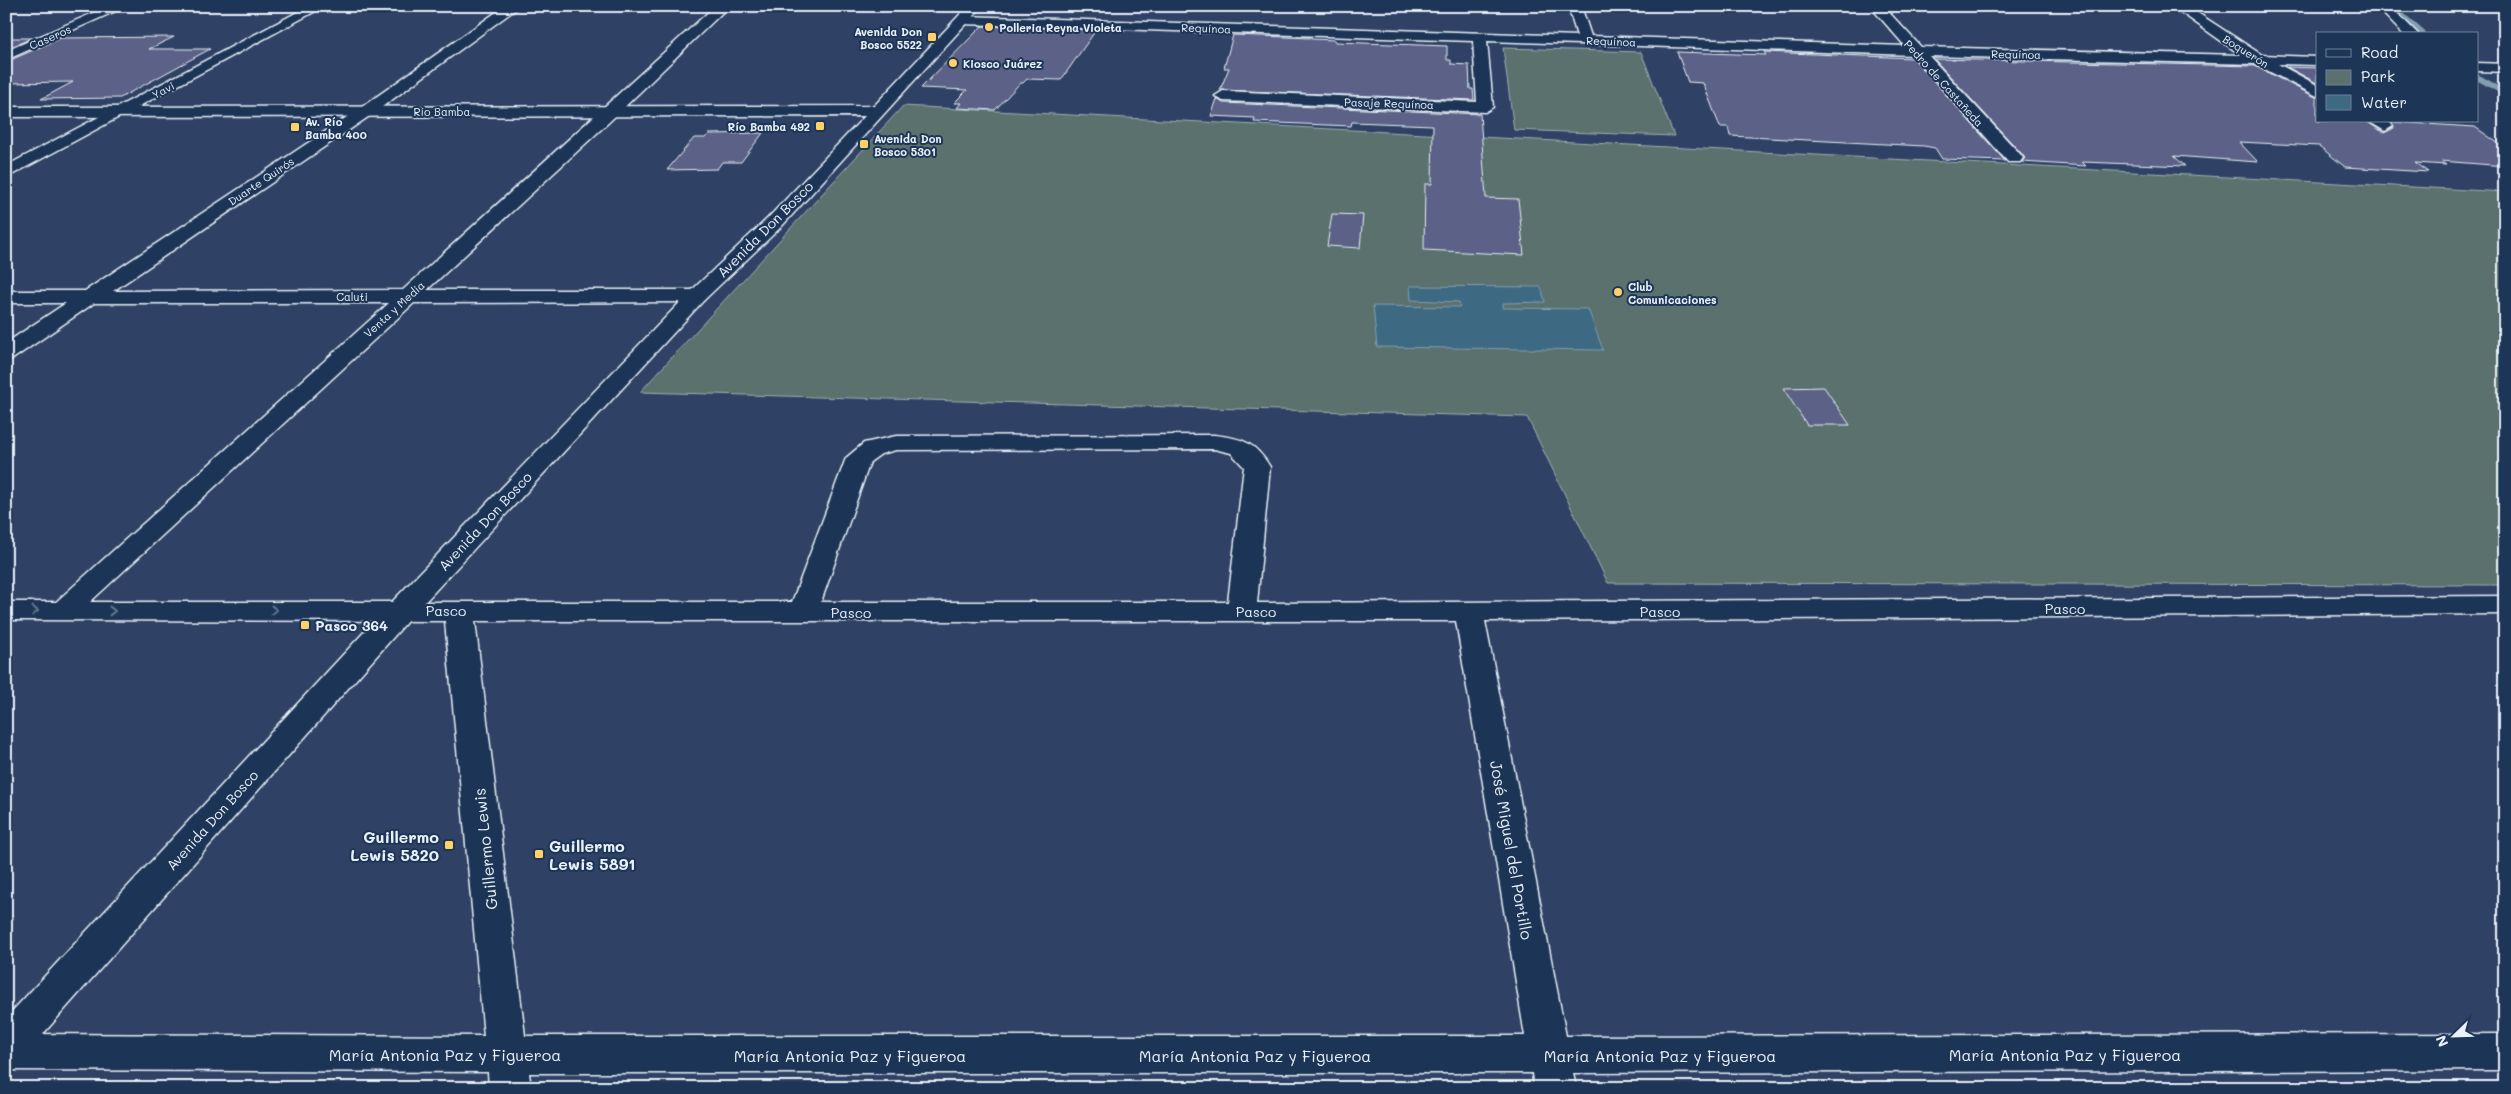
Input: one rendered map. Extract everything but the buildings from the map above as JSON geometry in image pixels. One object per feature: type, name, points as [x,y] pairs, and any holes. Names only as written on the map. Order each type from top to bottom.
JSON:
[{"type":"street","name":"Caseros","points":[[6,56],[122,6]]},
{"type":"street","name":"Yavi","points":[[6,173],[319,6]]},
{"type":"street","name":"Duarte Quirós","points":[[6,353],[358,116],[514,6]]},
{"type":"street","name":"Venta y Media","points":[[63,611],[608,115],[723,6]]},
{"type":"street","name":"Avenida Don Bosco","points":[[6,1047],[401,610],[697,296],[775,222],[976,6]]},
{"type":"street","points":[[1574,6],[1585,40]]},
{"type":"street","name":"Pedro de Castañeda","points":[[1876,6],[2014,158]]},
{"type":"street","name":"Boquerón","points":[[2178,6],[2259,60],[2316,90]]},
{"type":"street","points":[[2382,6],[2409,32]]},
{"type":"street","name":"Requínoa","points":[[964,20],[2316,62]]},
{"type":"street","name":"Pasaje Requínoa","points":[[1223,96],[1485,107],[1480,37]]},
{"type":"street","points":[[2478,67],[2505,68]]},
{"type":"street","name":"Río Bamba","points":[[6,112],[358,116]]},
{"type":"street","name":"Río Bamba","points":[[6,121],[358,116],[874,115]]},
{"type":"street","name":"Caluti","points":[[6,297],[697,296]]},
{"type":"street","points":[[803,612],[859,458],[873,448],[896,443],[1125,442],[1214,442],[1237,446],[1250,453],[1257,466],[1242,611]]},
{"type":"street","name":"Pasco","points":[[6,611],[1469,612],[2505,605]]},
{"type":"street","name":"Guillermo Lewis","points":[[458,610],[508,1071]]},
{"type":"street","name":"José Miguel del Portillo","points":[[1469,612],[1552,1072]]},
{"type":"street","name":"María Antonia Paz y Figueroa","points":[[6,1052],[508,1071],[1552,1072],[2505,1052]]},
{"type":"green space","points":[[1503,48],[1641,52],[1674,136],[1514,130]]},
{"type":"green space","name":"Club Comunicaciones","points":[[903,106],[2505,192],[2505,585],[1608,583],[1527,417],[640,392]]},
{"type":"water","points":[[1410,286],[1541,287],[1545,302],[1503,303],[1503,308],[1588,309],[1603,350],[1377,347],[1373,306],[1460,307],[1459,302],[1411,300]]},
{"type":"waterway","points":[[2391,6],[2421,32]]},
{"type":"waterway","points":[[2478,78],[2505,93]]},
{"type":"place","name":"Polleria Reyna Violeta","points":[[989,27]]},
{"type":"place","name":"Avenida Don Bosco 5522","points":[[932,37]]},
{"type":"place","name":"Kiosco Juárez","points":[[953,63]]},
{"type":"place","name":"Río Bamba 492","points":[[820,126]]},
{"type":"place","name":"Av. Río Bamba 400","points":[[295,127]]},
{"type":"place","name":"Avenida Don Bosco 5301","points":[[864,144]]},
{"type":"place","name":"Club Comunicaciones","points":[[1618,292]]},
{"type":"place","name":"Pasco 364","points":[[305,625]]},
{"type":"place","name":"Guillermo Lewis 5820","points":[[449,845]]},
{"type":"place","name":"Guillermo Lewis 5891","points":[[539,854]]}]
